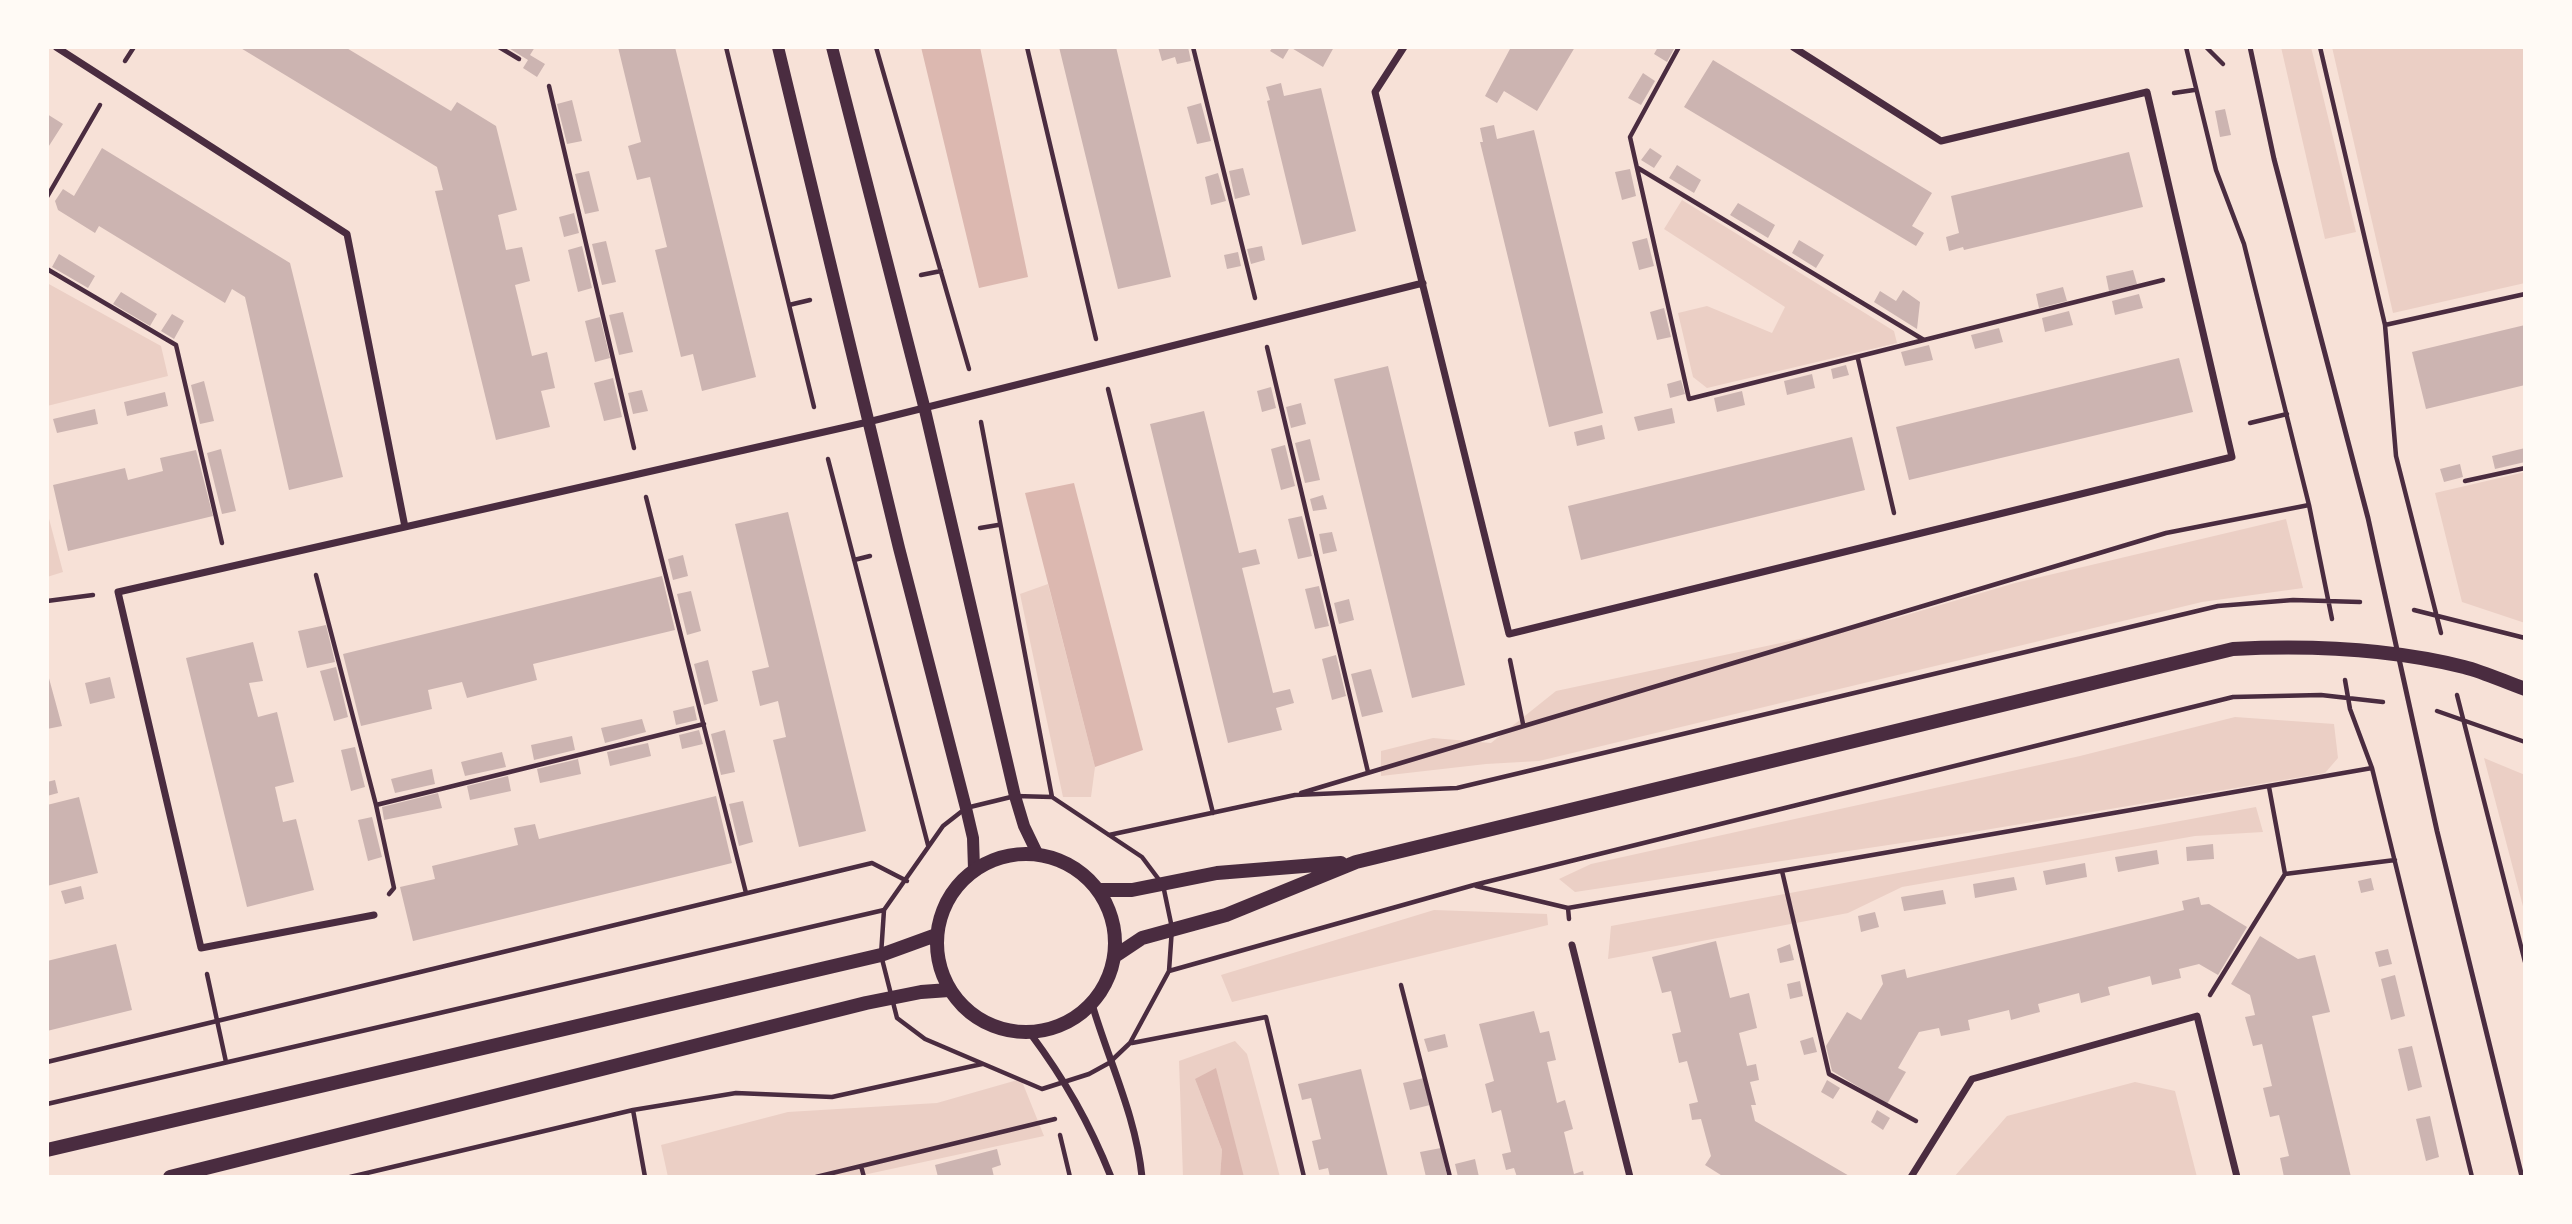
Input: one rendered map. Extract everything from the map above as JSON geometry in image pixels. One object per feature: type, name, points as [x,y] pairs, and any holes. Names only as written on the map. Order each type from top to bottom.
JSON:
[{"type":"main road","points":[[1115,956],[1142,938],[1226,915],[1356,862],[2233,649],[2304,645],[2382,652],[2465,667],[2525,689]]},
{"type":"main road","points":[[1037,853],[1069,864],[1098,890],[1112,919],[1115,956],[1110,975],[1092,1004],[1062,1025],[1030,1033],[1012,1032],[985,1023],[968,1011],[948,990],[936,935],[942,908],[957,885],[974,869],[998,857],[1037,853]]},
{"type":"main road","points":[[1098,890],[1132,890],[1217,873],[1356,862]]},
{"type":"main road","points":[[47,1150],[881,955],[936,935]]},
{"type":"main road","points":[[170,1177],[891,997],[948,990]]},
{"type":"street","points":[[56,47],[347,234],[405,527]]},
{"type":"street","points":[[778,47],[868,422],[966,808],[973,838],[974,869]]},
{"type":"street","points":[[832,47],[924,407],[1015,796],[1024,826],[1037,853]]},
{"type":"street","points":[[1404,47],[1375,92],[1509,634],[2232,457],[2147,92],[1941,141],[1793,47]]},
{"type":"street","points":[[374,915],[201,948],[118,592],[868,422],[1261,321],[1423,283]]},
{"type":"street","points":[[1572,945],[1630,1177]]},
{"type":"street","points":[[1092,1004],[1110,1063],[1130,1112],[1142,1177]]},
{"type":"street","points":[[1912,1177],[1972,1079],[2197,1016],[2237,1177]]},
{"type":"street","points":[[1030,1033],[1068,1083],[1093,1129],[1111,1177]]},
{"type":"lane","points":[[2250,47],[2274,159],[2368,519],[2437,831],[2522,1177]]},
{"type":"path","points":[[47,197],[134,47]]},
{"type":"path","points":[[499,47],[519,59]]},
{"type":"path","points":[[876,47],[941,271]]},
{"type":"path","points":[[1027,47],[1213,813]]},
{"type":"path","points":[[1193,47],[1368,772]]},
{"type":"path","points":[[1679,47],[1630,137],[1689,399],[1858,359],[2189,273]]},
{"type":"path","points":[[2186,47],[2216,170],[2244,244],[2309,505],[2334,627]]},
{"type":"path","points":[[2206,47],[2223,64]]},
{"type":"path","points":[[2320,47],[2385,324],[2525,294]]},
{"type":"path","points":[[1636,167],[1924,341]]},
{"type":"path","points":[[47,269],[176,345],[228,568]]},
{"type":"path","points":[[1858,359],[1900,537]]},
{"type":"path","points":[[2225,428],[2287,414]]},
{"type":"path","points":[[2465,481],[2525,468]]},
{"type":"path","points":[[1110,835],[1295,795],[1523,724],[2166,533],[2309,505]]},
{"type":"path","points":[[998,525],[1052,797]]},
{"type":"path","points":[[310,550],[376,805],[394,888],[374,915]]},
{"type":"path","points":[[47,601],[118,592]]},
{"type":"path","points":[[1295,795],[1457,788],[2218,606]]},
{"type":"path","points":[[1509,634],[1509,656],[1523,724]]},
{"type":"path","points":[[2342,668],[2350,709],[2372,768],[2472,1177]]},
{"type":"path","points":[[1169,971],[1474,885],[2233,697],[2321,695],[2397,704]]},
{"type":"path","points":[[2424,708],[2450,713],[2525,742]]},
{"type":"path","points":[[376,805],[704,724]]},
{"type":"path","points":[[1474,885],[1568,908],[2372,768]]},
{"type":"path","points":[[2197,1016],[2285,874],[2269,787]]},
{"type":"path","points":[[1015,796],[1052,797],[1142,857],[1163,885],[1172,928],[1169,971],[1130,1043],[1110,1063],[1068,1083],[1042,1089],[925,1039],[897,1018],[881,955],[884,910],[907,881],[943,825],[966,808],[1015,796]]},
{"type":"path","points":[[2285,874],[2395,860]]},
{"type":"path","points":[[47,1062],[873,863],[907,881]]},
{"type":"path","points":[[1782,871],[1829,1073],[1938,1134]]},
{"type":"path","points":[[1568,908],[1572,945]]},
{"type":"path","points":[[47,1104],[884,910]]},
{"type":"path","points":[[201,948],[226,1062]]},
{"type":"path","points":[[1401,985],[1450,1177]]},
{"type":"path","points":[[1130,1043],[1266,1017],[1304,1177]]},
{"type":"path","points":[[350,1177],[633,1110],[736,1093],[832,1097],[983,1064]]},
{"type":"path","points":[[633,1110],[645,1177]]},
{"type":"path","points":[[816,1177],[1055,1119]]},
{"type":"path","points":[[861,1166],[864,1177]]},
{"type":"shaded area","points":[[921,47],[980,47],[1028,277],[979,288]]},
{"type":"shaded area","points":[[2281,47],[2311,47],[2356,232],[2325,239]]},
{"type":"shaded area","points":[[2332,47],[2525,47],[2525,283],[2393,313]]},
{"type":"shaded area","points":[[1682,200],[1894,331],[1897,343],[1707,388],[1693,377],[1678,313],[1707,306],[1772,333],[1785,307],[1664,229]]},
{"type":"shaded area","points":[[47,283],[161,346],[168,376],[47,406]]},
{"type":"shaded area","points":[[2525,472],[2525,623],[2462,602],[2435,493]]},
{"type":"shaded area","points":[[1074,483],[1143,750],[1095,767],[1025,493]]},
{"type":"shaded area","points":[[47,511],[63,572],[47,577]]},
{"type":"shaded area","points":[[2286,519],[2303,588],[2202,602],[1539,761],[1381,776],[1381,751],[1433,738],[1491,743],[1556,691],[1893,619],[2015,583]]},
{"type":"shaded area","points":[[1048,584],[1095,767],[1091,797],[1063,797],[1020,594]]},
{"type":"shaded area","points":[[2235,717],[2334,724],[2338,758],[2325,773],[1955,835],[1575,892],[1559,879],[1591,864],[2080,756]]},
{"type":"shaded area","points":[[2484,758],[2525,775],[2525,914]]},
{"type":"shaded area","points":[[2256,807],[2263,832],[2195,836],[1902,887],[1848,913],[1608,959],[1611,926]]},
{"type":"shaded area","points":[[1434,910],[1547,914],[1548,925],[1232,1002],[1221,975]]},
{"type":"shaded area","points":[[1235,1041],[1247,1054],[1280,1177],[1242,1177],[1195,1079],[1222,1150],[1220,1177],[1183,1177],[1179,1061]]},
{"type":"shaded area","points":[[1216,1068],[1244,1177],[1220,1177],[1222,1150],[1195,1079]]},
{"type":"shaded area","points":[[1021,1079],[1044,1136],[854,1177],[668,1177],[661,1145],[788,1112],[937,1103]]},
{"type":"shaded area","points":[[2135,1082],[2175,1091],[2197,1177],[1954,1177],[2007,1116]]},
{"type":"building","points":[[239,47],[345,47],[451,111],[457,102],[496,126],[517,210],[498,215],[506,250],[522,247],[530,281],[515,285],[532,356],[547,352],[555,388],[541,391],[550,427],[496,440],[435,191],[443,190],[437,167]]},
{"type":"building","points":[[507,47],[535,47],[530,55],[545,64],[537,77],[523,68],[528,60]]},
{"type":"building","points":[[618,47],[675,47],[756,377],[702,391],[693,354],[681,357],[655,250],[667,247],[650,177],[637,180],[628,146],[641,142]]},
{"type":"building","points":[[1059,47],[1116,47],[1171,277],[1118,289]]},
{"type":"building","points":[[1158,47],[1188,47],[1191,61],[1177,64],[1175,57],[1162,61]]},
{"type":"building","points":[[1273,47],[1290,47],[1283,59],[1270,51]]},
{"type":"building","points":[[1290,47],[1334,47],[1323,67]]},
{"type":"building","points":[[1511,47],[1575,47],[1537,111],[1504,91],[1497,103],[1485,96]]},
{"type":"building","points":[[1658,47],[1674,49],[1667,62],[1654,54]]},
{"type":"building","points":[[1713,60],[1932,193],[1912,226],[1924,233],[1916,246],[1684,107]]},
{"type":"building","points":[[1643,73],[1655,81],[1641,105],[1628,98]]},
{"type":"building","points":[[1281,83],[1284,96],[1321,88],[1356,231],[1302,245],[1267,101],[1270,100],[1266,87]]},
{"type":"building","points":[[572,100],[582,141],[567,144],[557,104]]},
{"type":"building","points":[[1201,103],[1211,141],[1197,144],[1187,107]]},
{"type":"building","points":[[2225,109],[2231,135],[2220,137],[2215,111]]},
{"type":"building","points":[[47,114],[63,124],[47,149]]},
{"type":"building","points":[[1494,125],[1497,139],[1534,130],[1603,413],[1549,427],[1480,142],[1483,142],[1480,128]]},
{"type":"building","points":[[102,148],[290,263],[343,477],[289,490],[245,297],[232,289],[225,303],[99,226],[95,233],[58,210],[55,201],[63,189],[74,196]]},
{"type":"building","points":[[1650,148],[1662,156],[1654,168],[1641,160]]},
{"type":"building","points":[[2129,152],[2143,207],[1964,250],[1963,247],[1949,251],[1946,237],[1959,233],[1951,196]]},
{"type":"building","points":[[1677,165],[1701,180],[1694,193],[1669,178]]},
{"type":"building","points":[[1243,168],[1250,195],[1235,199],[1229,171]]},
{"type":"building","points":[[1630,169],[1636,196],[1622,200],[1615,172]]},
{"type":"building","points":[[589,171],[599,211],[585,214],[575,174]]},
{"type":"building","points":[[1218,173],[1226,201],[1211,205],[1205,177]]},
{"type":"building","points":[[1738,203],[1775,225],[1768,238],[1730,215]]},
{"type":"building","points":[[574,213],[579,233],[564,237],[559,217]]},
{"type":"building","points":[[1647,238],[1654,266],[1639,270],[1632,242]]},
{"type":"building","points":[[1799,240],[1824,255],[1816,268],[1792,253]]},
{"type":"building","points":[[606,241],[616,282],[602,285],[592,244]]},
{"type":"building","points":[[582,246],[592,288],[578,292],[568,250]]},
{"type":"building","points":[[1262,246],[1265,260],[1251,264],[1247,249]]},
{"type":"building","points":[[1238,252],[1241,266],[1227,269],[1224,255]]},
{"type":"building","points":[[59,254],[95,276],[88,288],[52,267]]},
{"type":"building","points":[[2133,270],[2137,284],[2109,291],[2106,276]]},
{"type":"building","points":[[2063,287],[2067,301],[2039,308],[2036,294]]},
{"type":"building","points":[[1903,290],[1920,302],[1917,329],[1874,302],[1880,291],[1896,301]]},
{"type":"building","points":[[121,292],[157,314],[150,326],[113,304]]},
{"type":"building","points":[[2139,294],[2143,308],[2115,315],[2112,301]]},
{"type":"building","points":[[1664,308],[1671,337],[1657,340],[1650,312]]},
{"type":"building","points":[[2069,311],[2073,325],[2045,332],[2042,318]]},
{"type":"building","points":[[623,312],[633,352],[619,355],[609,315]]},
{"type":"building","points":[[172,314],[184,321],[174,339],[161,331]]},
{"type":"building","points":[[600,317],[610,358],[595,362],[585,321]]},
{"type":"building","points":[[2525,325],[2525,385],[2426,409],[2412,352]]},
{"type":"building","points":[[1999,328],[2003,342],[1975,349],[1971,335]]},
{"type":"building","points":[[1929,345],[1933,360],[1905,366],[1901,352]]},
{"type":"building","points":[[2179,358],[2193,412],[1909,480],[1896,427]]},
{"type":"building","points":[[1846,365],[1849,375],[1833,379],[1831,369]]},
{"type":"building","points":[[1388,366],[1465,685],[1412,698],[1334,379]]},
{"type":"building","points":[[1812,374],[1815,388],[1787,395],[1784,381]]},
{"type":"building","points":[[613,378],[622,417],[604,421],[594,383]]},
{"type":"building","points":[[1681,380],[1685,394],[1670,398],[1667,384]]},
{"type":"building","points":[[204,381],[214,421],[200,424],[191,385]]},
{"type":"building","points":[[1271,387],[1276,408],[1262,412],[1257,391]]},
{"type":"building","points":[[642,390],[648,411],[633,414],[628,393]]},
{"type":"building","points":[[1742,391],[1745,405],[1717,412],[1714,398]]},
{"type":"building","points":[[165,392],[168,406],[127,416],[124,402]]},
{"type":"building","points":[[1301,403],[1306,424],[1291,428],[1286,407]]},
{"type":"building","points":[[1672,408],[1675,423],[1638,431],[1634,417]]},
{"type":"building","points":[[95,409],[98,424],[57,433],[53,419]]},
{"type":"building","points":[[1204,411],[1239,553],[1256,549],[1260,564],[1242,568],[1273,693],[1290,689],[1294,703],[1276,708],[1282,730],[1228,743],[1150,424]]},
{"type":"building","points":[[1602,425],[1605,439],[1577,446],[1574,432]]},
{"type":"building","points":[[1852,437],[1865,490],[1581,560],[1568,506]]},
{"type":"building","points":[[1310,439],[1320,480],[1305,483],[1295,443]]},
{"type":"building","points":[[1285,445],[1295,486],[1281,490],[1271,449]]},
{"type":"building","points":[[2525,448],[2525,462],[2495,469],[2492,456]]},
{"type":"building","points":[[221,449],[236,511],[222,514],[207,453]]},
{"type":"building","points":[[196,450],[213,516],[68,551],[53,485],[125,468],[128,480],[163,471],[160,458]]},
{"type":"building","points":[[2460,464],[2463,477],[2444,482],[2440,469]]},
{"type":"building","points":[[1323,495],[1327,509],[1313,511],[1310,499]]},
{"type":"building","points":[[788,512],[866,831],[799,847],[773,740],[786,737],[778,701],[760,706],[752,671],[769,667],[735,524]]},
{"type":"building","points":[[1302,516],[1312,556],[1298,559],[1288,519]]},
{"type":"building","points":[[1332,532],[1337,551],[1323,554],[1319,534]]},
{"type":"building","points":[[683,555],[688,576],[673,580],[668,559]]},
{"type":"building","points":[[662,576],[675,630],[533,664],[537,680],[467,698],[462,682],[428,690],[432,709],[361,726],[343,654]]},
{"type":"building","points":[[1319,586],[1329,626],[1315,629],[1305,589]]},
{"type":"building","points":[[691,591],[701,631],[687,635],[677,594]]},
{"type":"building","points":[[1349,599],[1354,620],[1339,624],[1334,603]]},
{"type":"building","points":[[326,625],[335,662],[307,668],[298,631]]},
{"type":"building","points":[[253,642],[263,681],[249,683],[258,717],[277,712],[294,782],[275,787],[283,822],[296,819],[314,890],[247,907],[186,658]]},
{"type":"building","points":[[1336,655],[1346,696],[1332,700],[1322,659]]},
{"type":"building","points":[[708,660],[718,701],[704,705],[694,664]]},
{"type":"building","points":[[336,667],[348,717],[334,721],[320,671]]},
{"type":"building","points":[[1371,669],[1383,712],[1362,717],[1351,674]]},
{"type":"building","points":[[47,671],[62,726],[47,729]]},
{"type":"building","points":[[110,677],[115,698],[90,704],[85,683]]},
{"type":"building","points":[[694,706],[697,720],[676,725],[673,711]]},
{"type":"building","points":[[642,719],[646,732],[605,743],[601,728]]},
{"type":"building","points":[[699,730],[703,744],[682,749],[679,735]]},
{"type":"building","points":[[725,730],[735,772],[721,775],[711,734]]},
{"type":"building","points":[[572,736],[575,750],[534,760],[531,745]]},
{"type":"building","points":[[648,743],[651,756],[610,766],[607,752]]},
{"type":"building","points":[[355,747],[365,787],[351,791],[341,750]]},
{"type":"building","points":[[502,752],[506,767],[465,776],[461,762]]},
{"type":"building","points":[[578,759],[581,774],[540,783],[537,769]]},
{"type":"building","points":[[432,769],[435,784],[395,793],[391,779]]},
{"type":"building","points":[[508,776],[511,791],[470,800],[467,786]]},
{"type":"building","points":[[55,780],[58,793],[47,796],[47,782]]},
{"type":"building","points":[[438,793],[442,808],[384,820],[382,807]]},
{"type":"building","points":[[716,796],[732,863],[413,941],[400,887],[435,879],[432,866],[518,845],[514,828],[535,824],[539,839]]},
{"type":"building","points":[[79,797],[98,873],[47,886],[47,805]]},
{"type":"building","points":[[743,801],[753,842],[739,846],[729,804]]},
{"type":"building","points":[[372,817],[382,857],[368,861],[358,820]]},
{"type":"building","points":[[2213,844],[2214,859],[2187,861],[2186,847]]},
{"type":"building","points":[[2157,850],[2159,864],[2118,872],[2115,857]]},
{"type":"building","points":[[2085,863],[2087,877],[2046,885],[2043,871]]},
{"type":"building","points":[[2014,877],[2017,890],[1975,898],[1973,884]]},
{"type":"building","points":[[2371,878],[2374,890],[2361,893],[2358,881]]},
{"type":"building","points":[[81,886],[84,899],[65,904],[61,891]]},
{"type":"building","points":[[1943,890],[1946,904],[1904,911],[1901,897]]},
{"type":"building","points":[[2199,897],[2201,905],[2209,904],[2247,927],[2218,975],[2199,964],[2179,969],[2181,978],[2152,985],[2150,976],[2108,987],[2110,995],[2081,1003],[2079,993],[2038,1004],[2040,1012],[2011,1020],[2009,1010],[1968,1020],[1970,1030],[1941,1036],[1939,1028],[1919,1032],[1898,1068],[1906,1072],[1887,1104],[1832,1071],[1826,1046],[1847,1012],[1861,1020],[1883,984],[1881,975],[1905,969],[1907,978],[2080,936],[2184,910],[2182,901]]},
{"type":"building","points":[[1875,912],[1879,927],[1861,932],[1858,916]]},
{"type":"building","points":[[2260,936],[2298,959],[2315,955],[2330,1012],[2312,1016],[2351,1177],[2284,1177],[2280,1158],[2289,1156],[2279,1115],[2270,1117],[2263,1088],[2272,1086],[2262,1044],[2253,1046],[2245,1017],[2255,1015],[2250,995],[2231,984]]},
{"type":"building","points":[[1716,941],[1730,998],[1749,993],[1757,1028],[1739,1033],[1747,1066],[1756,1064],[1759,1080],[1750,1082],[1756,1105],[1751,1105],[1755,1121],[1851,1177],[1724,1177],[1705,1165],[1711,1156],[1701,1119],[1692,1120],[1689,1104],[1698,1102],[1687,1061],[1679,1063],[1672,1034],[1681,1032],[1671,991],[1662,993],[1652,957]]},
{"type":"building","points":[[116,944],[132,1010],[47,1031],[47,961]]},
{"type":"building","points":[[1790,944],[1794,960],[1780,963],[1777,949]]},
{"type":"building","points":[[2388,949],[2392,964],[2379,967],[2375,952]]},
{"type":"building","points":[[2395,975],[2405,1016],[2391,1020],[2381,979]]},
{"type":"building","points":[[1800,981],[1803,996],[1790,999],[1787,984]]},
{"type":"building","points":[[1534,1011],[1540,1033],[1549,1031],[1556,1060],[1547,1062],[1557,1103],[1565,1100],[1573,1129],[1564,1132],[1574,1174],[1583,1171],[1584,1177],[1517,1177],[1514,1168],[1506,1170],[1502,1154],[1511,1152],[1501,1110],[1492,1113],[1485,1084],[1494,1081],[1479,1024]]},
{"type":"building","points":[[1445,1034],[1448,1047],[1428,1052],[1424,1039]]},
{"type":"building","points":[[1813,1037],[1817,1052],[1804,1055],[1800,1041]]},
{"type":"building","points":[[2412,1046],[2422,1087],[2408,1091],[2398,1049]]},
{"type":"building","points":[[1361,1069],[1388,1177],[1330,1177],[1328,1168],[1319,1170],[1312,1141],[1321,1139],[1311,1098],[1302,1100],[1298,1084]]},
{"type":"building","points":[[1424,1078],[1430,1105],[1410,1110],[1403,1083]]},
{"type":"building","points":[[1827,1080],[1840,1088],[1833,1099],[1821,1092]]},
{"type":"building","points":[[1877,1110],[1890,1118],[1883,1130],[1871,1122]]},
{"type":"building","points":[[2430,1116],[2439,1157],[2426,1161],[2416,1119]]},
{"type":"building","points":[[1441,1148],[1447,1175],[1426,1177],[1420,1152]]},
{"type":"building","points":[[997,1149],[1001,1165],[992,1168],[994,1177],[938,1177],[935,1165]]},
{"type":"building","points":[[1475,1159],[1479,1177],[1458,1177],[1455,1164]]}]
